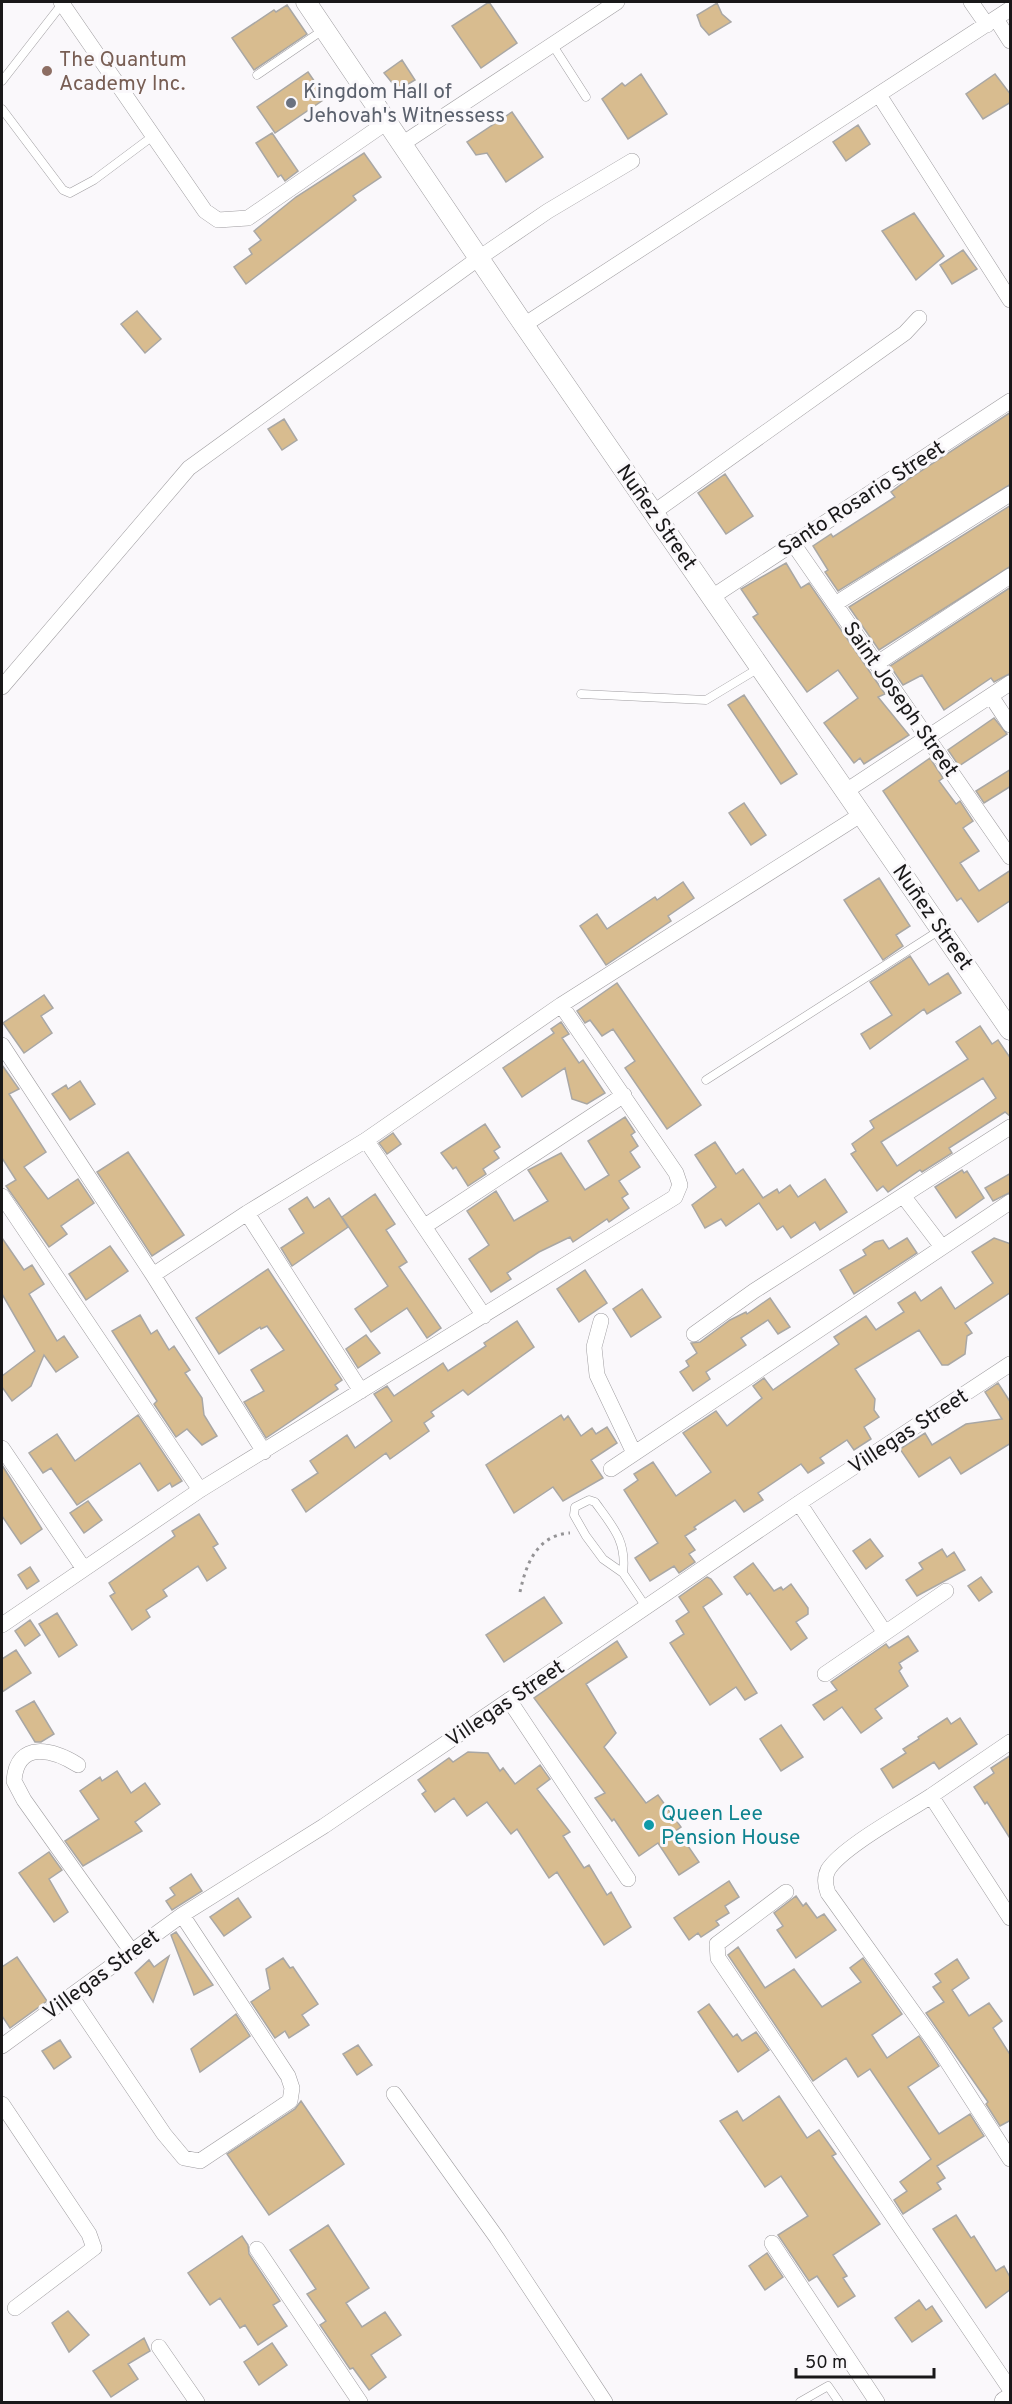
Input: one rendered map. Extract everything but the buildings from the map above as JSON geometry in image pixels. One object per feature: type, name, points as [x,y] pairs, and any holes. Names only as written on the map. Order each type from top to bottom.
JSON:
[{"type":"main road","points":[[1005,2403],[1011,2398]]},
{"type":"street","name":"Nuñez Street","points":[[306,2],[524,325],[1011,1030]]},
{"type":"street","points":[[402,144],[617,2]]},
{"type":"street","points":[[971,2],[1011,41]]},
{"type":"street","points":[[61,3],[205,212],[218,220],[248,218],[387,122]]},
{"type":"street","points":[[524,325],[1011,9]]},
{"type":"street","points":[[879,95],[1011,300]]},
{"type":"street","points":[[2,687],[189,468],[479,258],[548,211],[632,161]]},
{"type":"street","points":[[654,512],[905,333],[919,318]]},
{"type":"street","name":"Santo Rosario Street","points":[[712,597],[792,542],[1011,401]]},
{"type":"street","points":[[835,604],[1011,494]]},
{"type":"street","name":"Saint Joseph Street","points":[[792,542],[1011,857]]},
{"type":"street","points":[[876,664],[1011,576]]},
{"type":"street","points":[[846,791],[1011,683]]},
{"type":"street","points":[[991,696],[1011,725]]},
{"type":"street","points":[[153,1275],[247,1213],[366,1140],[561,1005],[862,814]]},
{"type":"street","points":[[2,1625],[200,1490],[675,1197],[679,1191],[680,1180],[676,1173],[561,1005]]},
{"type":"street","points":[[2,1045],[153,1275],[264,1452]]},
{"type":"street","points":[[425,1226],[624,1095]]},
{"type":"street","points":[[694,1334],[754,1291],[1011,1127]]},
{"type":"street","points":[[366,1140],[484,1316]]},
{"type":"street","points":[[2,1196],[200,1490]]},
{"type":"street","points":[[904,1197],[942,1247]]},
{"type":"street","points":[[611,1469],[1011,1202]]},
{"type":"street","points":[[247,1213],[361,1391]]},
{"type":"street","points":[[602,1321],[594,1347],[597,1376],[608,1404],[634,1453]]},
{"type":"street","name":"Villegas Street","points":[[2,2046],[182,1915],[324,1826],[799,1503],[1011,1364]]},
{"type":"street","points":[[2,1448],[84,1569]]},
{"type":"street","points":[[799,1503],[885,1633]]},
{"type":"street","points":[[825,1674],[946,1591]]},
{"type":"street","points":[[509,1700],[628,1879]]},
{"type":"street","points":[[1011,1742],[843,1854],[828,1870],[824,1881],[828,1893],[936,2044],[1011,2159]]},
{"type":"street","points":[[78,1765],[48,1750],[36,1752],[25,1756],[18,1765],[14,1781],[24,1800],[132,1952]]},
{"type":"street","points":[[931,1796],[1011,1918]]},
{"type":"street","points":[[786,1893],[717,1944],[718,1958],[1011,2389]]},
{"type":"street","points":[[71,1996],[164,2134],[184,2158],[200,2161],[274,2113],[290,2101],[292,2088],[288,2076],[182,1915]]},
{"type":"street","points":[[394,2094],[497,2238],[605,2403]]},
{"type":"street","points":[[2,2104],[89,2234],[94,2248],[15,2308]]},
{"type":"street","points":[[772,2243],[877,2403]]},
{"type":"street","points":[[257,2248],[360,2403]]},
{"type":"street","points":[[159,2347],[197,2403]]},
{"type":"lane","points":[[2,81],[61,3]]},
{"type":"lane","points":[[257,75],[325,29]]},
{"type":"lane","points":[[552,44],[586,97]]},
{"type":"lane","points":[[2,108],[63,190],[70,193],[94,180],[153,136]]},
{"type":"lane","points":[[581,694],[706,700],[760,667]]},
{"type":"lane","points":[[706,1080],[941,929]]},
{"type":"lane","points":[[622,1573],[625,1555],[621,1540],[593,1500],[582,1502],[573,1512],[586,1536],[603,1559],[622,1573],[646,1607]]},
{"type":"lane","points":[[800,2403],[828,2386],[839,2403]]},
{"type":"path","points":[[520,1592],[524,1572],[536,1550],[550,1537],[568,1533],[586,1536]]},
{"type":"place","name":"The Quantum Academy Inc.","points":[[47,71]]},
{"type":"place","name":"Kingdom Hall of Jehovah's Witnessess","points":[[291,103]]},
{"type":"place","name":"Queen Lee Pension House","points":[[649,1825]]}]
